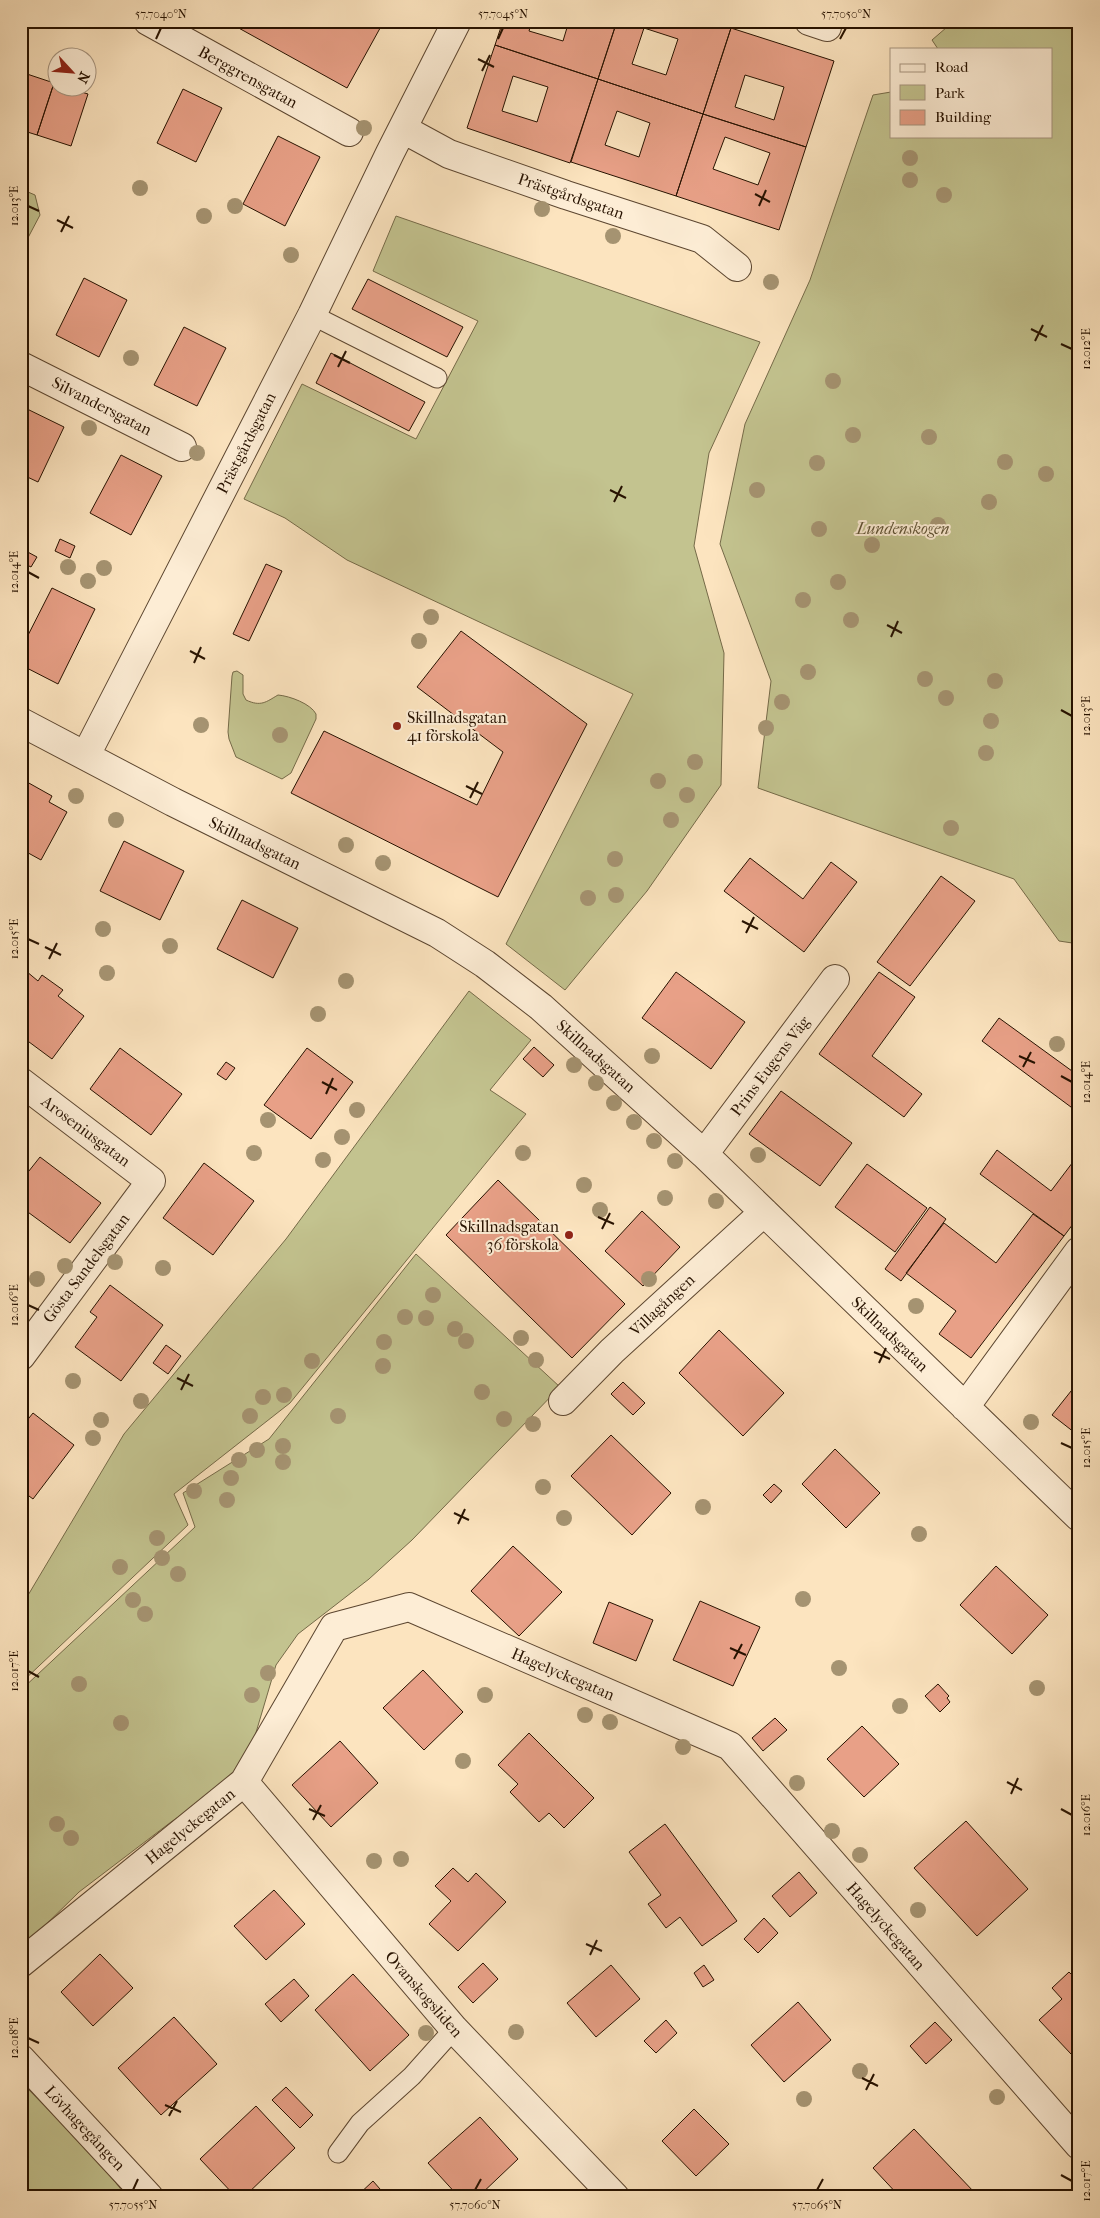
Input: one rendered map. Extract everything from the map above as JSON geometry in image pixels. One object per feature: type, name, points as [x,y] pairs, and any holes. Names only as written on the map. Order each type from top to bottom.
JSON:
[{"type":"street","name":"Berggrensgatan","points":[[148,21],[349,132]]},
{"type":"street","name":"Prästgårdsgatan","points":[[86,755],[312,315],[457,21]]},
{"type":"street","name":"Prästgårdsgatan","points":[[403,129],[449,154],[566,195],[702,239],[736,267]]},
{"type":"street","name":"Silvandersgatan","points":[[21,366],[182,447]]},
{"type":"street","name":"Skillnadsgatan","points":[[21,722],[173,802],[437,933],[485,964],[540,1007],[704,1154],[1079,1518]]},
{"type":"street","name":"Prins Eugens Väg","points":[[704,1154],[835,979]]},
{"type":"street","name":"Aroseniusgatan","points":[[21,1082],[151,1181]]},
{"type":"street","name":"Gösta Sandelsgatan","points":[[21,1356],[151,1181]]},
{"type":"street","name":"Villagången","points":[[563,1401],[612,1351],[764,1212]]},
{"type":"street","points":[[965,1407],[1079,1251]]},
{"type":"street","name":"Hagelyckegatan","points":[[21,1963],[244,1782],[334,1627],[409,1607],[730,1746],[1079,2145]]},
{"type":"street","name":"Ovanskogsliden","points":[[244,1782],[454,2029],[614,2197]]},
{"type":"street","name":"Lövhagegången","points":[[21,2059],[149,2197]]},
{"type":"lane","points":[[312,315],[437,378]]},
{"type":"lane","points":[[338,2152],[360,2123],[412,2076],[454,2029]]},
{"type":"green space","name":"Lundenskogen","points":[[954,21],[1079,21],[1079,944],[1059,941],[1014,879],[758,788],[771,681],[720,544],[745,424],[810,280],[873,95],[890,92],[890,138],[1052,138],[1052,48],[937,48],[932,40]]},
{"type":"green space","points":[[21,189],[35,195],[40,215],[21,251]]},
{"type":"green space","points":[[396,216],[760,342],[709,453],[694,546],[724,653],[721,785],[647,891],[565,990],[506,944],[633,694],[347,560],[285,518],[244,499],[302,384],[416,439],[478,321],[373,271]]},
{"type":"green space","points":[[237,671],[243,675],[243,694],[246,700],[260,703],[267,702],[278,695],[283,696],[305,704],[316,714],[316,719],[291,773],[282,779],[236,757],[228,732],[232,676],[233,672]]},
{"type":"green space","points":[[469,991],[531,1040],[490,1090],[526,1114],[290,1403],[174,1494],[188,1525],[21,1683],[21,1607],[124,1434],[286,1239]]},
{"type":"green space","points":[[416,1254],[560,1387],[412,1540],[369,1579],[298,1634],[276,1665],[244,1773],[171,1822],[79,1892],[21,1949],[21,1690],[195,1527],[183,1493],[269,1439]]},
{"type":"green space","points":[[21,2082],[97,2159],[127,2197],[21,2197]]},
{"type":"building","points":[[226,21],[384,21],[347,88]]},
{"type":"building","points":[[503,21],[532,21],[529,31],[563,41],[569,21],[617,21],[598,79],[495,45]]},
{"type":"building","points":[[617,21],[711,21],[731,28],[703,114],[598,79]],"holes":[[[644,28],[678,39],[666,75],[632,64]]]},
{"type":"building","points":[[731,28],[834,61],[806,147],[703,114]],"holes":[[[745,75],[784,87],[774,120],[735,107]]]},
{"type":"building","points":[[495,45],[598,79],[570,163],[467,128]],"holes":[[[513,76],[548,87],[537,122],[502,111]]]},
{"type":"building","points":[[21,72],[48,81],[49,98],[37,135],[21,130]]},
{"type":"building","points":[[598,79],[703,114],[676,196],[571,162]],"holes":[[[617,111],[650,123],[639,157],[605,145]]]},
{"type":"building","points":[[183,89],[222,108],[196,162],[157,143]]},
{"type":"building","points":[[49,98],[87,98],[71,146],[37,135]]},
{"type":"building","points":[[703,114],[806,147],[779,230],[676,196]],"holes":[[[725,137],[770,153],[758,185],[713,169]]]},
{"type":"building","points":[[278,136],[320,157],[285,226],[243,204]]},
{"type":"building","points":[[84,278],[127,300],[99,357],[56,335]]},
{"type":"building","points":[[368,279],[463,327],[447,357],[352,309]]},
{"type":"building","points":[[184,327],[226,348],[197,406],[154,385]]},
{"type":"building","points":[[331,353],[425,402],[409,431],[316,383]]},
{"type":"building","points":[[21,406],[64,427],[38,482],[21,474]]},
{"type":"building","points":[[121,455],[162,476],[131,535],[90,513]]},
{"type":"building","points":[[60,539],[75,546],[70,558],[55,551]]},
{"type":"building","points":[[24,550],[37,557],[31,567],[21,562],[21,555]]},
{"type":"building","points":[[266,564],[282,571],[249,641],[233,634]]},
{"type":"building","points":[[52,588],[95,609],[58,684],[21,665],[21,649]]},
{"type":"building","points":[[461,631],[587,724],[498,897],[291,793],[324,731],[477,805],[503,752],[417,687]]},
{"type":"building","points":[[27,782],[52,796],[49,802],[67,812],[41,860],[21,849],[21,787],[24,788]]},
{"type":"building","points":[[124,841],[184,871],[160,920],[100,891]]},
{"type":"building","points":[[750,858],[803,899],[831,862],[857,882],[804,952],[724,891]]},
{"type":"building","points":[[941,876],[975,901],[910,986],[877,962]]},
{"type":"building","points":[[242,900],[298,928],[273,978],[217,949]]},
{"type":"building","points":[[26,971],[38,981],[42,975],[63,990],[58,996],[84,1016],[52,1059],[21,1036],[21,978]]},
{"type":"building","points":[[676,972],[745,1022],[711,1069],[642,1018]]},
{"type":"building","points":[[879,972],[915,997],[872,1056],[922,1094],[904,1117],[819,1054]]},
{"type":"building","points":[[999,1018],[1072,1071],[1079,1062],[1079,1113],[982,1041]]},
{"type":"building","points":[[534,1047],[554,1065],[543,1077],[523,1059]]},
{"type":"building","points":[[120,1048],[182,1094],[151,1135],[90,1089]]},
{"type":"building","points":[[307,1048],[353,1082],[311,1139],[264,1105]]},
{"type":"building","points":[[226,1062],[235,1068],[226,1080],[217,1074]]},
{"type":"building","points":[[781,1091],[852,1143],[820,1186],[749,1134]]},
{"type":"building","points":[[997,1150],[1051,1191],[1079,1154],[1079,1216],[1064,1236],[980,1174]]},
{"type":"building","points":[[40,1157],[101,1203],[70,1243],[21,1207],[21,1181]]},
{"type":"building","points":[[204,1163],[254,1201],[213,1255],[163,1218]]},
{"type":"building","points":[[867,1164],[927,1208],[895,1252],[835,1207]]},
{"type":"building","points":[[498,1180],[625,1304],[572,1358],[446,1235]]},
{"type":"building","points":[[930,1207],[946,1219],[901,1281],[885,1269]]},
{"type":"building","points":[[642,1211],[680,1247],[643,1286],[605,1251]]},
{"type":"building","points":[[1033,1214],[1064,1236],[971,1358],[939,1334],[956,1311],[906,1273],[944,1223],[996,1263]]},
{"type":"building","points":[[110,1285],[163,1325],[121,1381],[75,1347],[97,1317],[90,1312]]},
{"type":"building","points":[[719,1330],[784,1393],[743,1436],[679,1373]]},
{"type":"building","points":[[166,1345],[181,1356],[168,1374],[153,1363]]},
{"type":"building","points":[[1079,1381],[1079,1436],[1052,1415]]},
{"type":"building","points":[[623,1382],[645,1403],[633,1415],[611,1394]]},
{"type":"building","points":[[33,1413],[74,1445],[33,1499],[21,1490],[21,1428]]},
{"type":"building","points":[[611,1435],[671,1493],[632,1535],[571,1476]]},
{"type":"building","points":[[835,1449],[880,1493],[846,1528],[802,1484]]},
{"type":"building","points":[[774,1484],[782,1491],[771,1503],[763,1495]]},
{"type":"building","points":[[513,1546],[562,1592],[519,1636],[471,1591]]},
{"type":"building","points":[[996,1566],[1048,1615],[1012,1654],[960,1605]]},
{"type":"building","points":[[700,1601],[760,1627],[733,1686],[673,1660]]},
{"type":"building","points":[[609,1602],[653,1620],[636,1661],[593,1643]]},
{"type":"building","points":[[423,1670],[463,1712],[424,1750],[383,1708]]},
{"type":"building","points":[[938,1684],[949,1696],[947,1698],[950,1702],[940,1712],[925,1696]]},
{"type":"building","points":[[775,1718],[787,1730],[763,1751],[752,1738]]},
{"type":"building","points":[[862,1726],[899,1764],[864,1797],[827,1759]]},
{"type":"building","points":[[529,1733],[594,1798],[564,1828],[549,1813],[539,1822],[510,1792],[518,1784],[498,1765]]},
{"type":"building","points":[[340,1741],[378,1783],[331,1827],[292,1785]]},
{"type":"building","points":[[966,1821],[1028,1889],[977,1936],[914,1868]]},
{"type":"building","points":[[665,1824],[737,1921],[702,1946],[680,1917],[666,1928],[648,1904],[661,1895],[629,1852]]},
{"type":"building","points":[[453,1868],[468,1882],[476,1873],[506,1902],[458,1951],[429,1924],[451,1901],[435,1886]]},
{"type":"building","points":[[799,1872],[817,1893],[790,1917],[772,1896]]},
{"type":"building","points":[[274,1890],[305,1924],[266,1960],[234,1926]]},
{"type":"building","points":[[764,1918],[778,1933],[758,1953],[744,1939]]},
{"type":"building","points":[[100,1954],[133,1988],[93,2026],[61,1992]]},
{"type":"building","points":[[483,1963],[498,1979],[473,2003],[458,1987]]},
{"type":"building","points":[[611,1965],[640,1999],[596,2037],[567,2003]]},
{"type":"building","points":[[704,1965],[714,1980],[703,1987],[694,1973]]},
{"type":"building","points":[[1069,1972],[1079,1982],[1079,2047],[1071,2054],[1039,2020],[1062,1999],[1052,1988]]},
{"type":"building","points":[[353,1974],[409,2035],[370,2071],[315,2010]]},
{"type":"building","points":[[294,1979],[309,1996],[281,2022],[265,2004]]},
{"type":"building","points":[[798,2002],[831,2040],[784,2082],[751,2045]]},
{"type":"building","points":[[174,2017],[217,2064],[161,2115],[118,2068]]},
{"type":"building","points":[[666,2020],[677,2033],[656,2053],[644,2041]]},
{"type":"building","points":[[935,2022],[952,2040],[926,2064],[910,2046]]},
{"type":"building","points":[[286,2087],[313,2115],[300,2128],[272,2100]]},
{"type":"building","points":[[256,2106],[295,2148],[244,2197],[236,2197],[200,2159]]},
{"type":"building","points":[[694,2109],[729,2144],[696,2176],[662,2141]]},
{"type":"building","points":[[480,2117],[518,2159],[478,2197],[459,2197],[428,2163]]},
{"type":"building","points":[[914,2129],[975,2193],[971,2197],[900,2197],[873,2168]]},
{"type":"building","points":[[373,2181],[387,2197],[356,2197]]},
{"type":"place","name":"Skillnadsgatan 41 förskola","points":[[397,726]]},
{"type":"place","name":"Skillnadsgatan 36 förskola","points":[[569,1235]]}]
